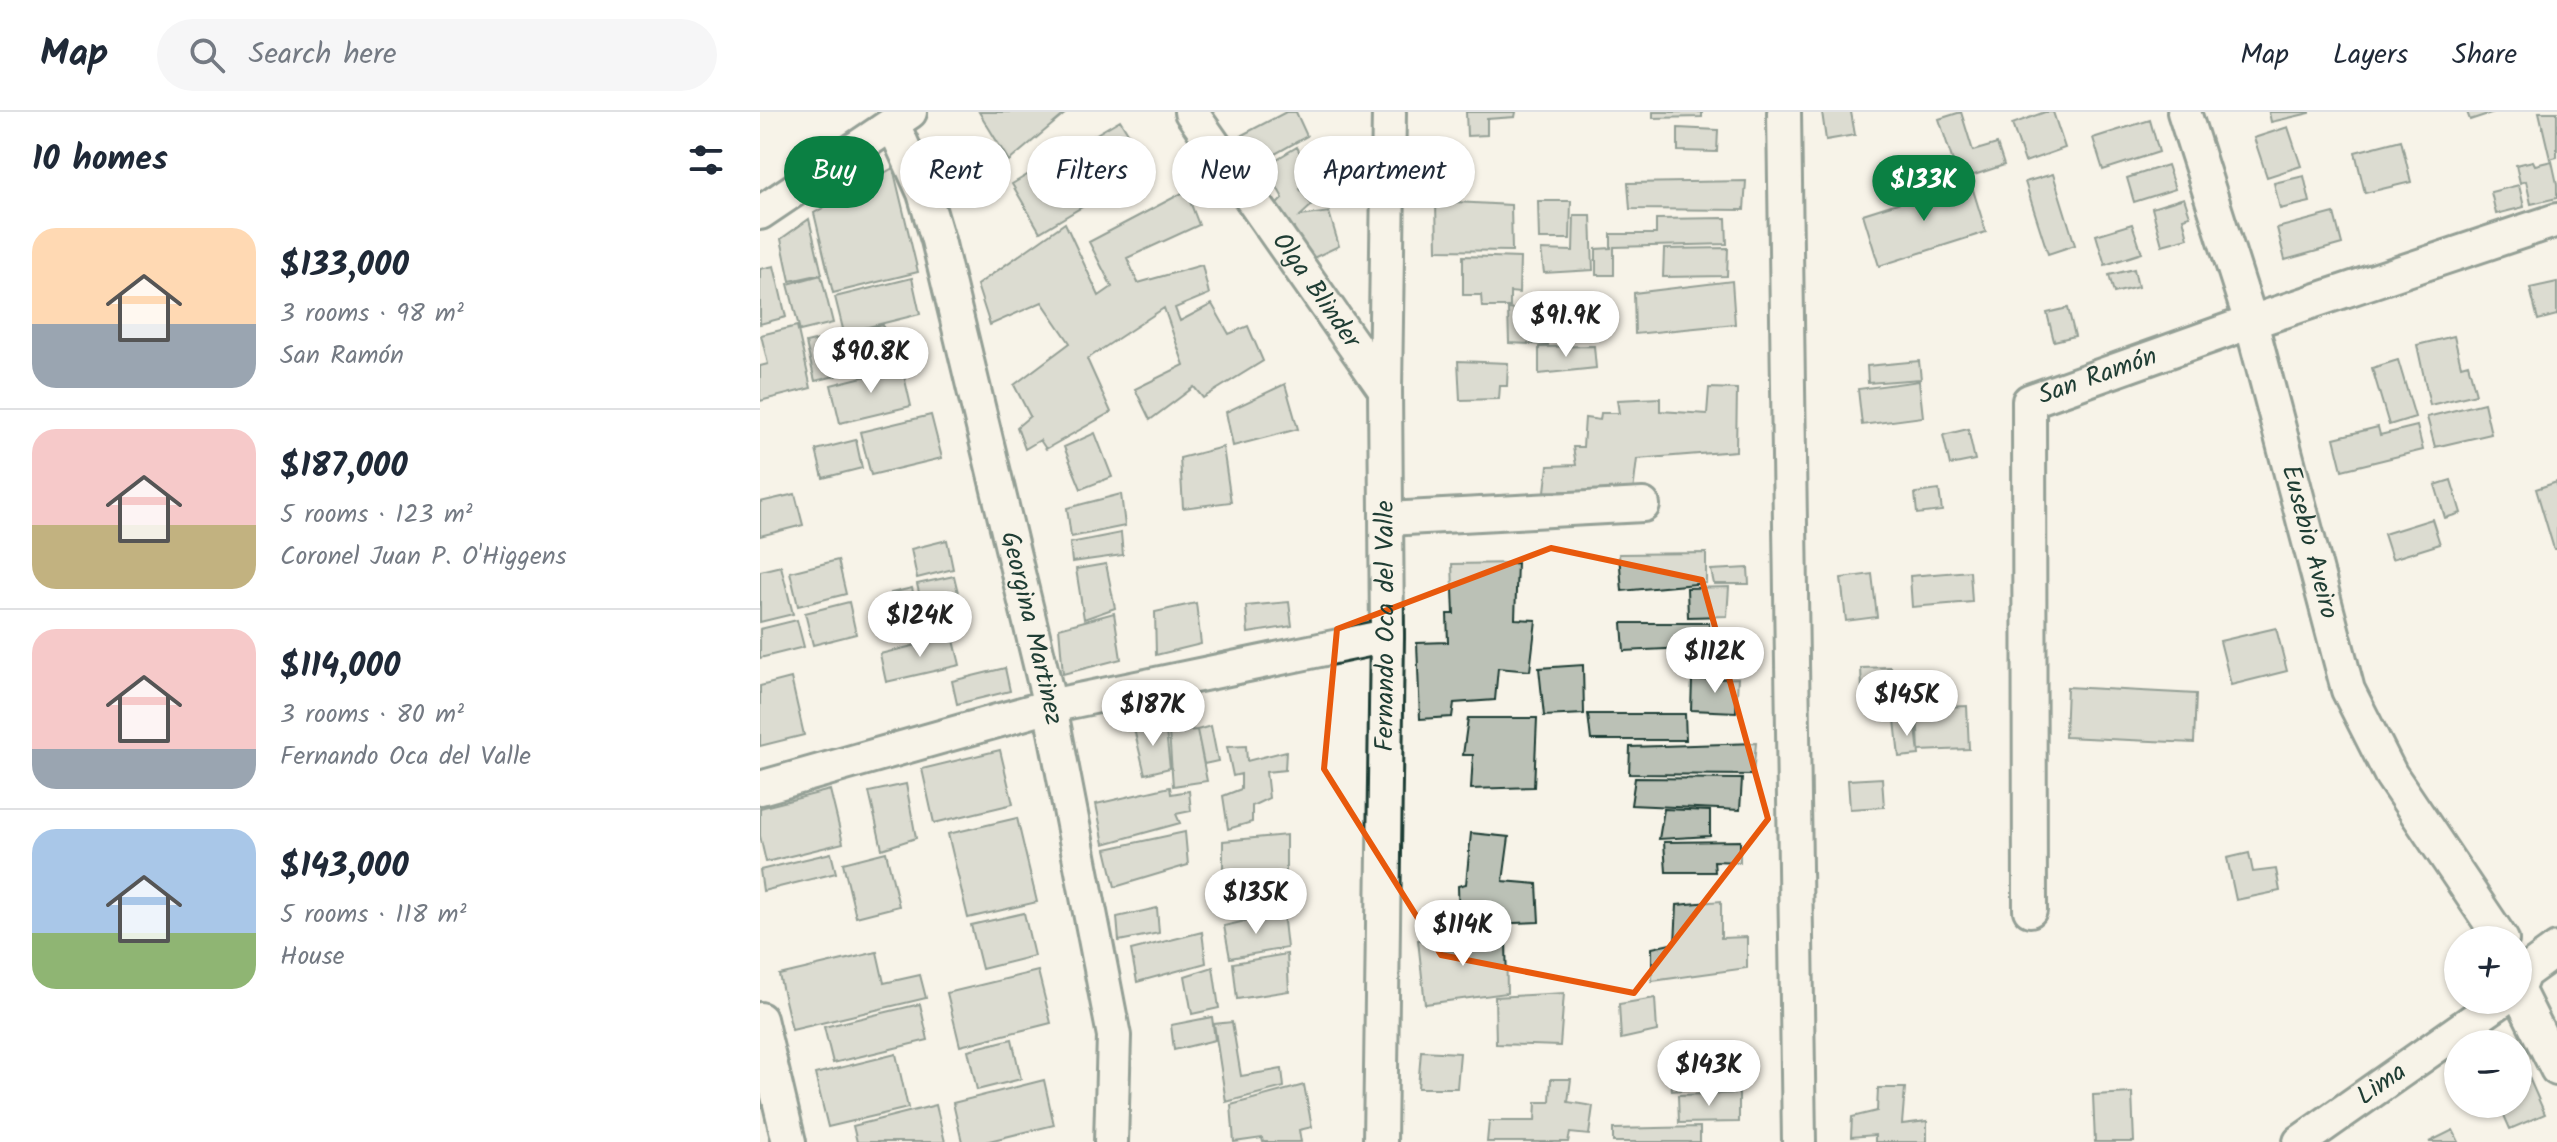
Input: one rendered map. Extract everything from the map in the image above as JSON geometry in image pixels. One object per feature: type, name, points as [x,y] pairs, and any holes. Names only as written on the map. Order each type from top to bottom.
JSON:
[{"type":"street","name":"Olga Blinder","points":[[1191,112],[1385,390]]},
{"type":"street","name":"Fernando Oca del Valle","points":[[1380,1142],[1387,636],[1385,390],[1389,112]]},
{"type":"street","points":[[1784,112],[1799,1142]]},
{"type":"street","name":"Eusebio Aveiro","points":[[2184,112],[2251,322],[2348,690],[2391,775],[2493,926]]},
{"type":"street","points":[[760,213],[902,118]]},
{"type":"street","name":"Georgina Martinez","points":[[902,118],[938,240],[1050,706],[1114,1036],[1111,1142]]},
{"type":"street","name":"San Ramón","points":[[2030,910],[2029,401],[2251,322],[2557,220]]},
{"type":"street","points":[[1388,519],[1643,505]]},
{"type":"street","points":[[760,788],[1050,706],[1387,636]]},
{"type":"street","points":[[2532,969],[2557,949]]},
{"type":"street","points":[[2532,1008],[2557,1069]]},
{"type":"street","name":"Lima","points":[[2300,1142],[2482,1014]]},
{"type":"street","points":[[760,1019],[789,1142]]},
{"type":"highlighted area","points":[[1551,548],[1702,580],[1768,819],[1634,993],[1441,955],[1324,769],[1337,629]]},
{"type":"building","points":[[979,112],[1067,112],[1039,136],[1027,136],[1027,146],[1011,159],[1011,136],[994,136]]},
{"type":"building","points":[[1286,112],[1296,112],[1307,136],[1294,136],[1294,143],[1278,152],[1278,136],[1242,135]]},
{"type":"building","points":[[1466,112],[1516,112],[1515,117],[1487,119],[1487,135],[1467,136]]},
{"type":"building","points":[[1653,112],[1702,112],[1702,117],[1653,118]]},
{"type":"building","points":[[1822,112],[1851,112],[1855,135],[1826,140]]},
{"type":"building","points":[[1961,112],[1973,151],[1997,144],[2004,165],[1959,180],[1939,119]]},
{"type":"building","points":[[2053,112],[2065,148],[2025,162],[2012,124]]},
{"type":"building","points":[[2269,112],[2310,112],[2310,113],[2271,122]]},
{"type":"building","points":[[2467,112],[2494,112],[2470,120]]},
{"type":"building","points":[[2539,112],[2557,112],[2557,157],[2550,159]]},
{"type":"building","points":[[1120,120],[1130,136],[1093,136]]},
{"type":"building","points":[[2150,120],[2159,152],[2103,170],[2093,138]]},
{"type":"building","points":[[2288,127],[2301,166],[2267,177],[2254,138]]},
{"type":"building","points":[[1678,128],[1718,130],[1717,152],[1678,151]]},
{"type":"building","points":[[2401,140],[2411,182],[2365,193],[2355,152]]},
{"type":"building","points":[[1294,149],[1294,208],[1309,208],[1300,216],[1329,212],[1339,246],[1307,261],[1270,211],[1278,208],[1283,198],[1278,189],[1278,158]]},
{"type":"building","points":[[2533,161],[2535,165],[2552,161],[2557,198],[2531,204],[2526,181],[2520,183],[2516,165]]},
{"type":"building","points":[[2167,165],[2175,189],[2134,202],[2127,178]]},
{"type":"building","points":[[893,168],[900,208],[903,208],[918,272],[833,293],[814,213],[823,208],[884,208],[884,173]]},
{"type":"building","points":[[2053,174],[2075,245],[2048,254],[2025,182]]},
{"type":"building","points":[[1027,175],[1027,208],[1080,208],[1040,232],[1012,184]]},
{"type":"building","points":[[2304,176],[2310,202],[2280,209],[2274,183]]},
{"type":"building","points":[[1970,180],[1986,232],[1879,266],[1863,214]]},
{"type":"building","points":[[1746,181],[1744,210],[1630,209],[1628,183]]},
{"type":"building","points":[[2519,185],[2524,207],[2496,214],[2491,192]]},
{"type":"building","points":[[1172,198],[1172,208],[1192,208],[1199,225],[1127,258],[1138,283],[1202,265],[1209,294],[1175,308],[1180,321],[1212,304],[1229,334],[1248,326],[1263,361],[1203,398],[1194,387],[1150,420],[1135,389],[1184,365],[1164,308],[1087,359],[1111,412],[1046,449],[1040,440],[1025,449],[1017,427],[1030,416],[1014,385],[1070,343],[1042,302],[990,325],[977,285],[1065,223],[1099,296],[1112,287],[1089,242]]},
{"type":"building","points":[[2184,198],[2190,216],[2183,218],[2188,238],[2162,245],[2152,208]]},
{"type":"building","points":[[1538,201],[1571,201],[1570,239],[1539,239]]},
{"type":"building","points":[[1475,203],[1511,205],[1512,251],[1437,250],[1436,208],[1475,208]]},
{"type":"building","points":[[2334,213],[2342,244],[2285,260],[2277,228]]},
{"type":"building","points":[[1574,215],[1591,215],[1593,270],[1544,273],[1541,250],[1573,251]]},
{"type":"building","points":[[1726,218],[1727,244],[1614,247],[1614,275],[1596,275],[1596,249],[1611,248],[1611,234],[1656,234],[1656,219]]},
{"type":"building","points":[[809,219],[822,274],[790,281],[781,239]]},
{"type":"building","points":[[2132,224],[2142,253],[2105,265],[2096,235]]},
{"type":"building","points":[[1728,248],[1727,276],[1663,277],[1664,249]]},
{"type":"building","points":[[1463,256],[1520,258],[1519,293],[1510,292],[1510,307],[1482,307],[1481,295],[1463,295]]},
{"type":"building","points":[[774,266],[786,317],[760,324],[760,269]]},
{"type":"building","points":[[2134,269],[2138,287],[2114,293],[2109,275]]},
{"type":"building","points":[[821,275],[833,323],[800,331],[788,284]]},
{"type":"building","points":[[912,278],[920,314],[844,333],[835,297]]},
{"type":"building","points":[[1732,281],[1735,324],[1635,334],[1634,293]]},
{"type":"building","points":[[2557,282],[2557,315],[2538,320],[2530,288]]},
{"type":"building","points":[[2068,308],[2075,336],[2054,341],[2047,313]]},
{"type":"building","points":[[1508,309],[1550,313],[1548,345],[1509,343]]},
{"type":"building","points":[[883,325],[892,362],[815,381],[806,343]]},
{"type":"building","points":[[797,326],[811,388],[760,401],[760,366],[768,364],[761,335]]},
{"type":"building","points":[[2454,336],[2461,366],[2468,364],[2476,394],[2430,405],[2417,345]]},
{"type":"building","points":[[1594,346],[1596,368],[1539,374],[1539,347]]},
{"type":"building","points":[[2398,360],[2415,417],[2389,425],[2372,368]]},
{"type":"building","points":[[1458,361],[1508,363],[1507,386],[1500,386],[1499,399],[1460,400]]},
{"type":"building","points":[[1919,361],[1921,379],[1868,383],[1867,366]]},
{"type":"building","points":[[902,367],[911,406],[840,423],[831,385]]},
{"type":"building","points":[[1919,381],[1923,417],[1862,425],[1858,389]]},
{"type":"building","points":[[1285,384],[1298,429],[1233,446],[1226,412]]},
{"type":"building","points":[[1709,388],[1737,389],[1736,451],[1637,459],[1633,492],[1545,491],[1548,466],[1576,465],[1573,447],[1583,447],[1585,418],[1600,420],[1601,413],[1619,413],[1617,400],[1660,398],[1660,411],[1707,414]]},
{"type":"building","points":[[2484,403],[2491,434],[2435,447],[2427,417]]},
{"type":"building","points":[[931,415],[942,458],[871,475],[860,432]]},
{"type":"building","points":[[2417,426],[2423,450],[2342,470],[2334,438],[2378,427],[2380,435]]},
{"type":"building","points":[[1968,429],[1975,460],[1950,465],[1943,435]]},
{"type":"building","points":[[1095,433],[1112,477],[1081,489],[1064,447]]},
{"type":"building","points":[[856,440],[862,468],[823,478],[816,450]]},
{"type":"building","points":[[1223,447],[1231,502],[1183,508],[1180,458]]},
{"type":"building","points":[[2451,480],[2461,513],[2445,518],[2435,485]]},
{"type":"building","points":[[2557,482],[2557,549],[2554,549],[2536,489]]},
{"type":"building","points":[[1939,490],[1942,511],[1917,514],[1915,493]]},
{"type":"building","points":[[795,494],[803,525],[760,536],[760,502]]},
{"type":"building","points":[[1121,494],[1125,526],[1071,537],[1067,508]]},
{"type":"building","points":[[2432,519],[2440,544],[2392,559],[2384,534]]},
{"type":"building","points":[[1121,533],[1123,555],[1072,562],[1070,543]]},
{"type":"building","points":[[947,540],[953,569],[917,578],[911,549]]},
{"type":"building","points":[[1706,553],[1706,583],[1622,591],[1619,554]]},
{"type":"building","points":[[838,560],[846,594],[798,606],[790,572]]},
{"type":"building","points":[[1517,563],[1515,619],[1536,620],[1530,671],[1498,668],[1495,700],[1454,703],[1452,717],[1420,719],[1417,643],[1448,642],[1447,614],[1454,614],[1452,564]]},
{"type":"building","points":[[1106,564],[1115,608],[1084,619],[1076,569]]},
{"type":"building","points":[[781,566],[793,614],[760,622],[760,571]]},
{"type":"building","points":[[1748,568],[1749,584],[1714,584],[1711,570]]},
{"type":"building","points":[[1970,571],[1972,602],[1912,607],[1910,576]]},
{"type":"building","points":[[1872,574],[1877,617],[1846,621],[1841,578]]},
{"type":"building","points":[[954,576],[965,622],[928,631],[917,584]]},
{"type":"building","points":[[1729,587],[1727,616],[1688,617],[1687,588]]},
{"type":"building","points":[[912,588],[922,628],[900,633],[891,593]]},
{"type":"building","points":[[849,602],[856,634],[813,645],[805,613]]},
{"type":"building","points":[[1289,602],[1292,626],[1248,633],[1246,606]]},
{"type":"building","points":[[1196,603],[1201,644],[1156,655],[1155,612]]},
{"type":"building","points":[[1114,613],[1121,659],[1063,674],[1059,628]]},
{"type":"building","points":[[797,620],[804,647],[760,658],[760,629]]},
{"type":"building","points":[[1622,623],[1709,623],[1709,647],[1624,651]]},
{"type":"building","points":[[2276,628],[2287,671],[2231,685],[2220,641]]},
{"type":"building","points":[[953,636],[960,665],[886,682],[880,654]]},
{"type":"building","points":[[1583,665],[1584,714],[1544,716],[1539,668]]},
{"type":"building","points":[[1891,667],[1893,708],[1863,710],[1861,668]]},
{"type":"building","points":[[1005,668],[1010,691],[957,704],[952,681]]},
{"type":"building","points":[[791,678],[804,735],[760,746],[760,686]]},
{"type":"building","points":[[1738,678],[1736,712],[1691,710],[1692,680]]},
{"type":"building","points":[[2067,687],[2196,694],[2194,743],[2065,737]]},
{"type":"building","points":[[1967,706],[1969,749],[1919,751],[1917,708]]},
{"type":"building","points":[[1588,714],[1685,714],[1686,740],[1591,740]]},
{"type":"building","points":[[1468,718],[1537,718],[1534,787],[1471,789],[1473,755],[1463,755]]},
{"type":"building","points":[[1915,718],[1919,755],[1899,757],[1895,720]]},
{"type":"building","points":[[1165,723],[1170,768],[1145,774],[1134,729]]},
{"type":"building","points":[[1211,726],[1218,761],[1204,764],[1197,730]]},
{"type":"building","points":[[1197,730],[1207,781],[1173,786],[1169,732]]},
{"type":"building","points":[[1756,743],[1753,775],[1629,774],[1630,747]]},
{"type":"building","points":[[1246,746],[1247,761],[1286,751],[1285,770],[1266,772],[1269,798],[1252,806],[1252,822],[1228,829],[1223,796],[1241,789],[1241,774],[1233,776],[1227,747]]},
{"type":"building","points":[[1000,750],[1013,804],[934,823],[922,769]]},
{"type":"building","points":[[1635,778],[1742,779],[1740,810],[1631,805]]},
{"type":"building","points":[[1882,778],[1884,807],[1850,809],[1848,780]]},
{"type":"building","points":[[906,784],[916,838],[882,849],[869,792]]},
{"type":"building","points":[[1170,787],[1171,794],[1189,791],[1191,811],[1176,814],[1180,823],[1104,844],[1096,804]]},
{"type":"building","points":[[830,790],[843,843],[766,862],[760,836],[760,808]]},
{"type":"building","points":[[1664,809],[1710,811],[1710,836],[1659,839]]},
{"type":"building","points":[[1017,818],[1037,902],[968,918],[948,834]]},
{"type":"building","points":[[1185,832],[1188,865],[1115,887],[1106,849]]},
{"type":"building","points":[[1471,833],[1509,837],[1503,881],[1537,884],[1539,922],[1459,925],[1458,886],[1466,884]]},
{"type":"building","points":[[1286,835],[1286,881],[1223,886],[1223,841]]},
{"type":"building","points":[[1740,841],[1740,862],[1714,861],[1715,872],[1666,872],[1664,842]]},
{"type":"building","points":[[886,852],[899,906],[856,917],[843,863]]},
{"type":"building","points":[[831,853],[836,873],[763,891],[760,870]]},
{"type":"building","points":[[2249,853],[2253,872],[2276,869],[2280,891],[2236,900],[2227,858]]},
{"type":"building","points":[[1721,901],[1721,938],[1747,937],[1747,968],[1652,981],[1652,948],[1675,943],[1677,905]]},
{"type":"building","points":[[1157,908],[1159,933],[1119,941],[1117,917]]},
{"type":"building","points":[[1283,912],[1287,948],[1230,958],[1224,926]]},
{"type":"building","points":[[1024,913],[1034,956],[982,969],[971,925]]},
{"type":"building","points":[[1202,932],[1206,963],[1137,982],[1131,950]]},
{"type":"building","points":[[1506,937],[1507,993],[1425,1004],[1418,940]]},
{"type":"building","points":[[877,952],[884,983],[920,975],[926,998],[792,1030],[779,975]]},
{"type":"building","points":[[1287,954],[1289,991],[1237,999],[1233,963]]},
{"type":"building","points":[[1213,967],[1219,1008],[1192,1014],[1185,976]]},
{"type":"building","points":[[1038,971],[1051,1023],[960,1046],[947,993]]},
{"type":"building","points":[[1564,993],[1560,1046],[1496,1044],[1495,997]]},
{"type":"building","points":[[1655,998],[1657,1031],[1621,1039],[1619,1004]]},
{"type":"building","points":[[920,1004],[928,1040],[833,1063],[824,1027]]},
{"type":"building","points":[[1212,1017],[1215,1040],[1174,1050],[1171,1025]]},
{"type":"building","points":[[1232,1022],[1241,1076],[1282,1069],[1284,1087],[1226,1102],[1214,1024]]},
{"type":"building","points":[[1012,1039],[1021,1079],[977,1090],[968,1050]]},
{"type":"building","points":[[1727,1050],[1730,1086],[1672,1091],[1669,1057]]},
{"type":"building","points":[[1421,1051],[1460,1053],[1457,1088],[1418,1088]]},
{"type":"building","points":[[896,1054],[908,1108],[828,1127],[815,1074]]},
{"type":"building","points":[[1551,1079],[1571,1079],[1568,1102],[1593,1106],[1589,1135],[1570,1133],[1568,1142],[1487,1142],[1489,1121],[1535,1121],[1536,1102],[1550,1102]]},
{"type":"building","points":[[1044,1080],[1054,1125],[985,1142],[962,1142],[953,1103]]},
{"type":"building","points":[[2532,1084],[2545,1114],[2510,1129],[2505,1118],[2532,1118]]},
{"type":"building","points":[[1304,1085],[1312,1127],[1299,1130],[1301,1142],[1263,1142],[1262,1138],[1234,1142],[1231,1105]]},
{"type":"building","points":[[1878,1088],[1905,1088],[1902,1124],[1927,1121],[1927,1142],[1875,1142],[1875,1135],[1851,1137],[1852,1117],[1877,1111]]},
{"type":"building","points":[[1739,1093],[1739,1122],[1679,1123],[1678,1095]]},
{"type":"building","points":[[2132,1093],[2134,1142],[2095,1142],[2093,1095]]},
{"type":"building","points":[[936,1105],[945,1142],[857,1142],[853,1126]]},
{"type":"building","points":[[1700,1127],[1700,1142],[1613,1142],[1613,1129]]},
{"type":"building","points":[[2453,1130],[2459,1142],[2429,1142]]}]
